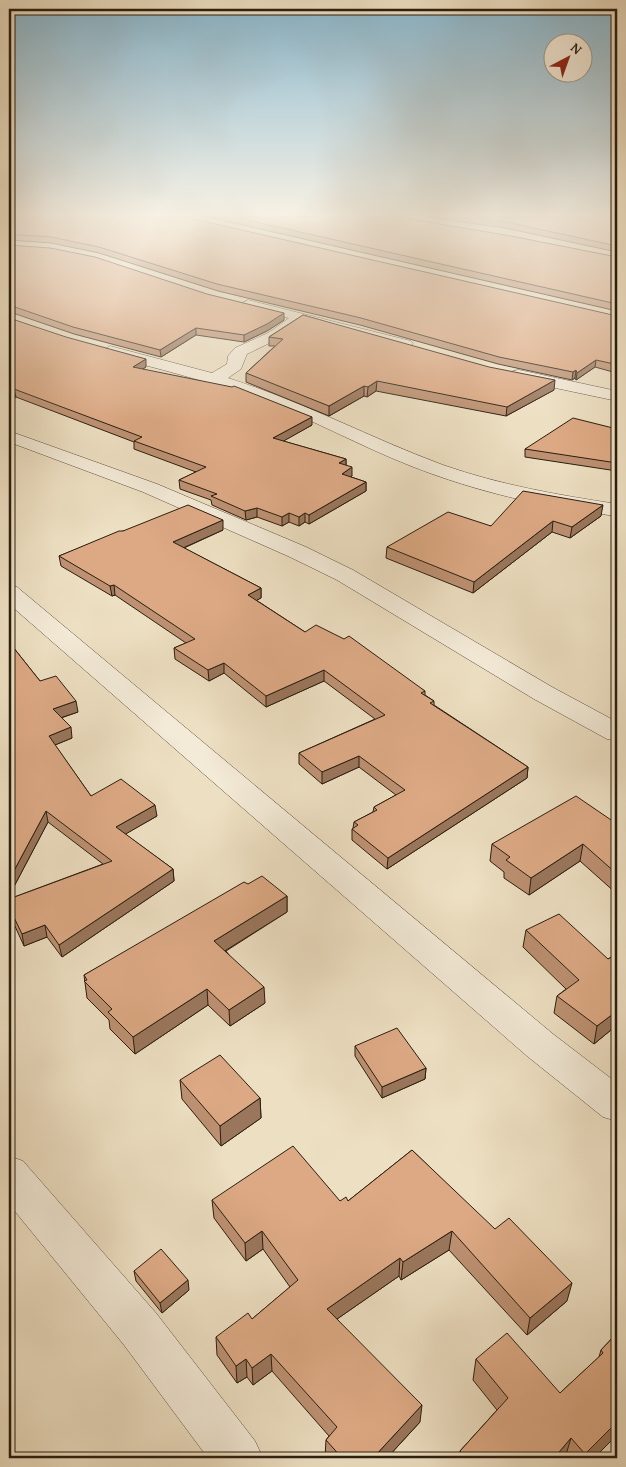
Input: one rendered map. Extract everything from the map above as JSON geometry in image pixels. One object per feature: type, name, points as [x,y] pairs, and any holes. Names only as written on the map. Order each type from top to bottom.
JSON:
[{"type":"street","points":[[230,300],[421,349]]},
{"type":"street","points":[[214,379],[235,366],[236,356],[241,351],[273,336],[302,317]]},
{"type":"street","points":[[96,348],[214,379],[287,404],[436,469],[519,493],[566,503],[617,510]]},
{"type":"street","points":[[504,372],[616,396]]},
{"type":"street","points":[[9,436],[150,488],[298,552],[344,575],[543,693],[617,733]]},
{"type":"street","points":[[9,592],[540,1045],[617,1104]]},
{"type":"street","points":[[9,1174],[140,1329],[238,1458]]},
{"type":"building","points":[[9,285],[181,285],[207,294],[284,313],[244,335],[196,328],[160,350],[73,327],[9,305]]},
{"type":"building","points":[[223,285],[484,285],[617,316],[617,363],[596,360],[577,373],[576,370],[573,372],[499,357],[361,318]]},
{"type":"building","points":[[535,285],[617,285],[617,304]]},
{"type":"building","points":[[303,315],[489,367],[555,380],[507,407],[377,381],[368,387],[364,386],[329,406],[246,373],[283,339],[269,337]]},
{"type":"building","points":[[9,318],[66,337],[146,359],[133,367],[234,386],[312,417],[273,438],[346,459],[339,463],[352,467],[342,474],[366,482],[309,515],[305,513],[299,517],[289,513],[282,517],[257,508],[245,511],[211,496],[217,494],[179,480],[206,467],[134,441],[142,437],[14,389],[9,391]]},
{"type":"building","points":[[573,418],[617,429],[617,463],[525,449]]},
{"type":"building","points":[[523,491],[603,505],[572,527],[553,521],[474,582],[387,547],[448,512],[491,526]]},
{"type":"building","points":[[188,505],[223,520],[173,542],[261,588],[248,595],[305,632],[316,625],[344,639],[349,636],[425,691],[421,693],[434,701],[430,703],[528,767],[388,858],[352,829],[358,825],[354,822],[377,810],[374,807],[405,790],[359,756],[322,772],[299,753],[385,715],[324,670],[266,696],[224,663],[208,670],[174,648],[195,639],[114,585],[110,586],[59,556]]},
{"type":"building","points":[[9,642],[40,681],[56,676],[76,701],[53,709],[71,727],[49,736],[91,796],[121,779],[155,805],[116,827],[173,869],[59,945],[45,925],[22,934],[9,907],[9,899],[112,861],[46,811],[9,880]]},
{"type":"building","points":[[576,796],[617,824],[617,874],[583,844],[531,878],[506,860],[510,857],[492,844]]},
{"type":"building","points":[[262,876],[287,896],[214,941],[264,987],[229,1010],[207,989],[133,1037],[108,1012],[112,1009],[84,981],[87,980],[84,975],[244,882],[248,884]]},
{"type":"building","points":[[559,914],[608,959],[617,954],[617,1011],[597,1026],[557,996],[579,980],[526,930]]},
{"type":"building","points":[[397,1028],[426,1068],[382,1087],[355,1046]]},
{"type":"building","points":[[220,1055],[260,1098],[220,1126],[180,1080]]},
{"type":"building","points":[[293,1146],[340,1201],[346,1197],[348,1201],[412,1150],[495,1229],[509,1218],[572,1283],[530,1318],[452,1231],[403,1262],[400,1258],[327,1309],[422,1405],[373,1458],[342,1458],[326,1440],[337,1427],[271,1354],[252,1368],[246,1359],[236,1366],[216,1337],[248,1313],[252,1319],[298,1280],[262,1231],[245,1243],[212,1200]]},
{"type":"building","points":[[161,1249],[188,1280],[160,1303],[134,1271]]},
{"type":"building","points":[[507,1333],[560,1393],[603,1353],[601,1350],[617,1333],[617,1422],[585,1454],[571,1438],[554,1458],[466,1458],[460,1451],[508,1398],[476,1359]]}]
